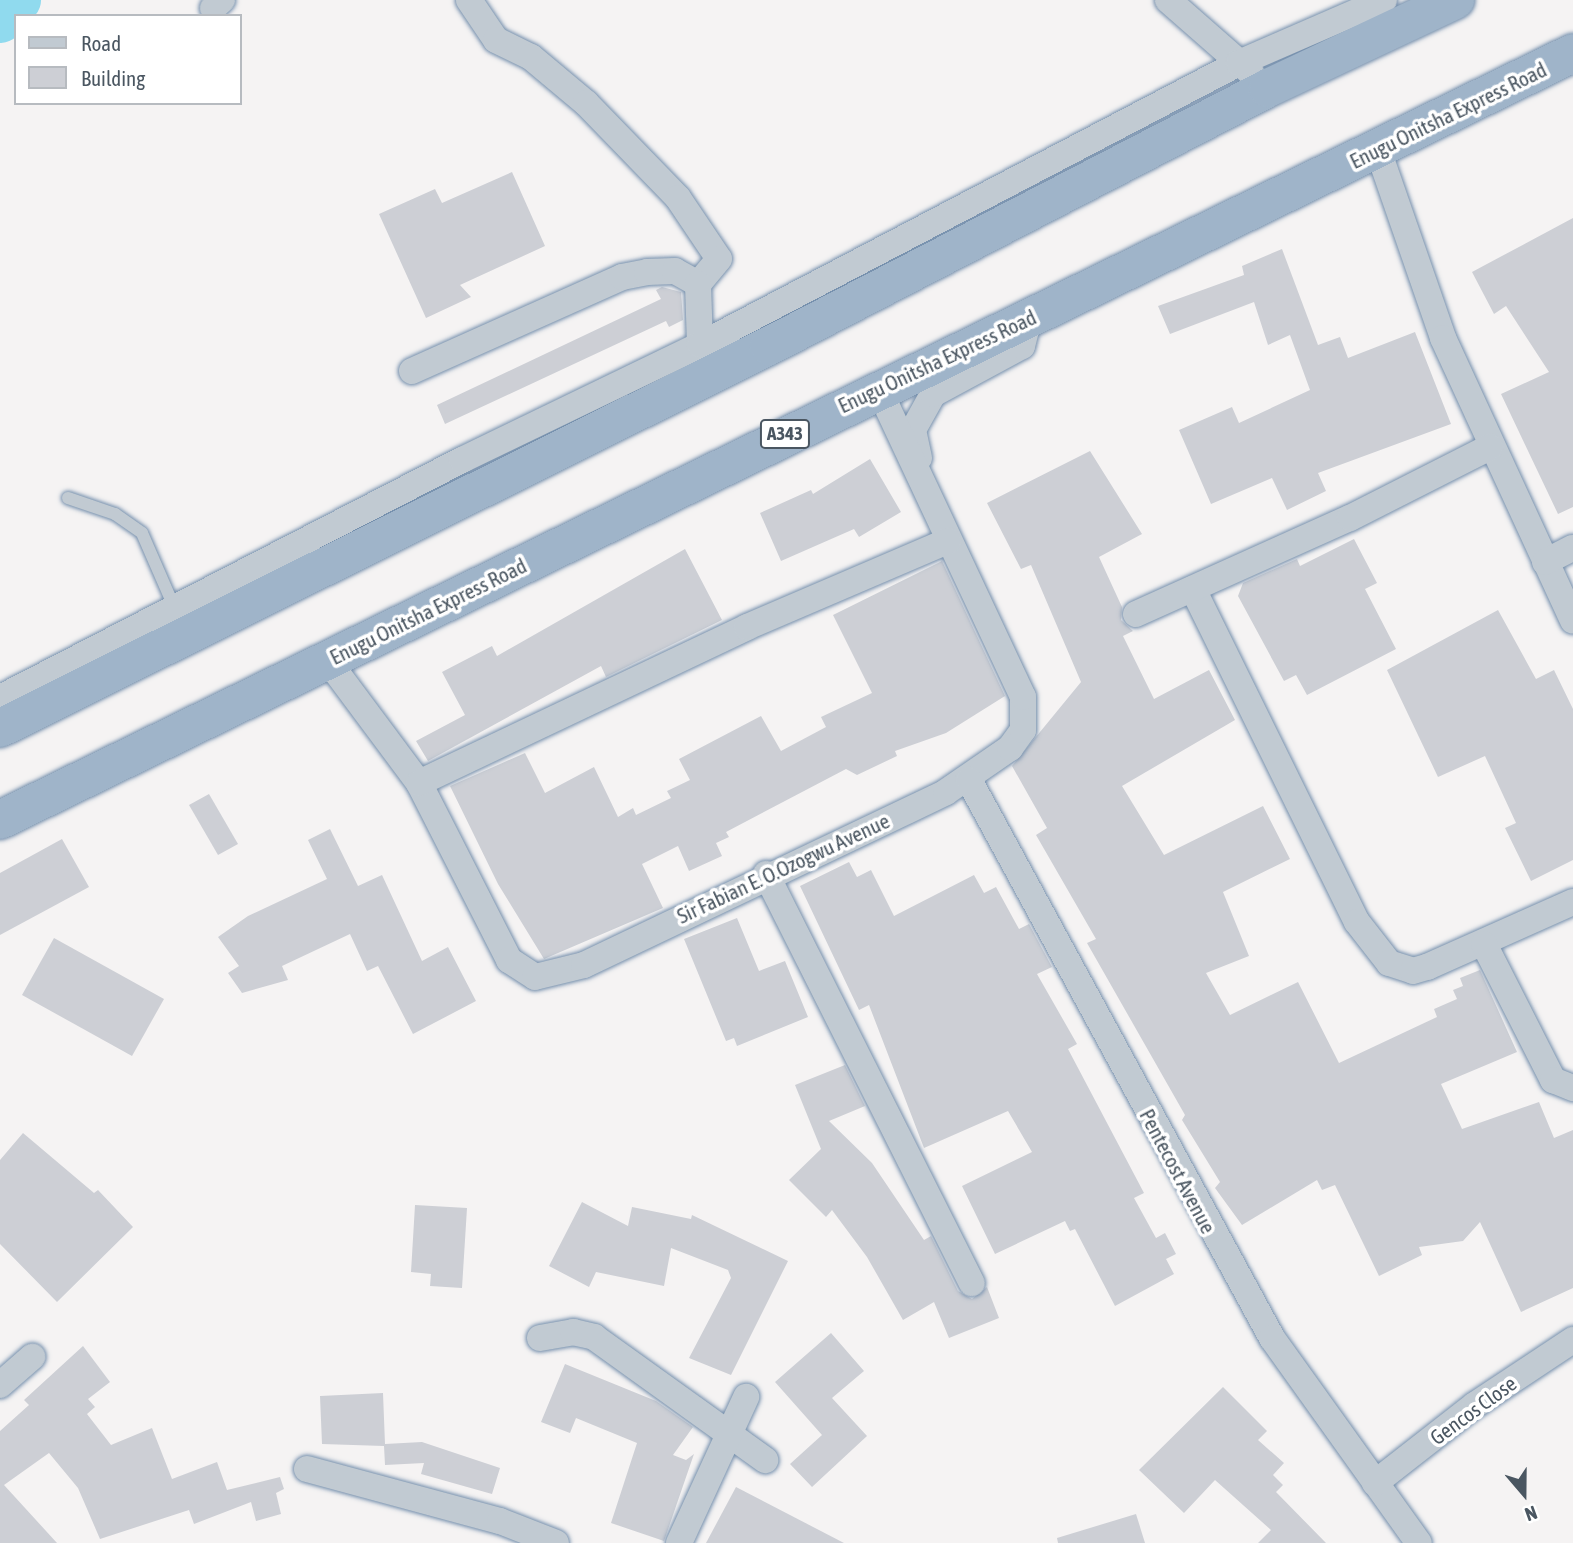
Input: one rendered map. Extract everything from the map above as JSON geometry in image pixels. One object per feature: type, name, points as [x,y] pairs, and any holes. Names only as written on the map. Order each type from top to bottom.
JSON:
[{"type":"highway","points":[[0,728],[769,346],[1268,89],[1455,0]]},
{"type":"highway","name":"Enugu Onitsha Express Road","points":[[0,820],[328,661],[878,388],[1378,150],[1573,52]]},
{"type":"street","points":[[469,0],[496,40],[531,57],[586,103],[678,198],[719,259],[698,284],[700,345]]},
{"type":"street","points":[[1168,0],[1268,89]]},
{"type":"street","points":[[0,698],[462,460],[700,345],[1239,63],[1384,0]]},
{"type":"street","points":[[1378,150],[1443,338],[1490,447],[1573,620]]},
{"type":"street","points":[[412,370],[622,277],[676,271],[698,284]]},
{"type":"street","points":[[918,474],[913,430],[919,413],[961,374],[1022,346],[1029,317]]},
{"type":"street","name":"Sir Fabian E. O.Ozogwu Avenue","points":[[328,661],[419,783],[509,960],[535,977],[584,965],[766,874],[969,780],[1010,748],[1023,730],[1026,712],[878,388]]},
{"type":"street","points":[[1136,614],[1490,447]]},
{"type":"street","points":[[419,783],[747,627],[948,541]]},
{"type":"street","points":[[1545,562],[1573,548]]},
{"type":"street","points":[[1193,589],[1357,922],[1377,952],[1389,963],[1413,971],[1484,944],[1573,902]]},
{"type":"street","name":"Pentecost Avenue","points":[[969,780],[1215,1242],[1272,1338],[1419,1543]]},
{"type":"street","points":[[766,874],[972,1283]]},
{"type":"street","points":[[1484,944],[1553,1080],[1573,1088]]},
{"type":"street","points":[[540,1338],[573,1332],[594,1337],[731,1440],[765,1460]]},
{"type":"street","name":"Gencos Close","points":[[1375,1483],[1475,1405],[1573,1340]]},
{"type":"street","points":[[0,1385],[32,1357]]},
{"type":"street","points":[[679,1543],[731,1440],[746,1397]]},
{"type":"street","points":[[307,1469],[497,1532],[556,1543]]},
{"type":"lane","points":[[68,498],[115,514],[142,533],[175,610]]},
{"type":"building","points":[[512,172],[545,246],[460,285],[471,297],[426,318],[379,214],[435,189],[442,203]]},
{"type":"building","points":[[1573,218],[1573,507],[1558,514],[1501,394],[1549,372],[1506,306],[1494,314],[1472,272]]},
{"type":"building","points":[[1282,249],[1318,345],[1340,337],[1348,358],[1415,332],[1451,424],[1318,473],[1326,491],[1287,510],[1272,478],[1211,504],[1179,430],[1232,407],[1239,423],[1310,390],[1290,335],[1268,345],[1254,302],[1170,334],[1158,306],[1244,275],[1242,266]]},
{"type":"building","points":[[662,287],[681,292],[683,320],[669,327],[666,321],[445,424],[437,405],[661,299],[656,290]]},
{"type":"building","points":[[1090,451],[1142,534],[1099,557],[1122,607],[1121,620],[1133,631],[1123,636],[1154,699],[1209,670],[1235,720],[1122,786],[1164,855],[1263,806],[1290,859],[1223,892],[1249,956],[1206,973],[1230,1015],[1298,982],[1339,1063],[1437,1017],[1434,1009],[1457,999],[1453,990],[1463,986],[1460,978],[1480,970],[1517,1052],[1441,1084],[1462,1129],[1539,1102],[1554,1138],[1573,1130],[1573,1288],[1521,1312],[1480,1222],[1463,1241],[1419,1247],[1422,1255],[1379,1276],[1335,1185],[1322,1190],[1317,1180],[1242,1225],[1215,1188],[1220,1182],[1182,1120],[1185,1115],[1087,943],[1096,939],[1036,835],[1047,828],[1012,766],[1081,682],[1031,565],[1021,569],[987,503]]},
{"type":"building","points":[[870,459],[901,512],[859,537],[854,529],[781,561],[760,513],[811,490],[813,494]]},
{"type":"building","points":[[1354,539],[1377,583],[1365,589],[1396,649],[1307,695],[1296,675],[1284,681],[1238,596],[1243,583],[1297,559],[1300,566]]},
{"type":"building","points":[[685,549],[722,620],[606,677],[601,666],[428,761],[416,741],[465,715],[442,672],[492,646],[497,656]]},
{"type":"building","points":[[942,561],[1005,696],[946,733],[895,751],[897,756],[857,775],[846,769],[726,832],[729,837],[716,843],[722,856],[689,871],[678,846],[642,864],[663,908],[544,959],[498,884],[450,786],[525,753],[545,793],[594,767],[618,817],[633,808],[636,815],[671,798],[667,791],[690,780],[679,759],[761,716],[781,751],[826,727],[821,717],[872,693],[833,615]]},
{"type":"building","points":[[1498,610],[1536,679],[1554,670],[1573,709],[1573,860],[1531,881],[1505,828],[1516,823],[1485,756],[1438,777],[1387,670]]},
{"type":"building","points":[[209,794],[238,844],[218,855],[189,805]]},
{"type":"building","points":[[330,829],[358,886],[382,875],[422,961],[448,947],[476,1001],[413,1034],[378,966],[367,971],[350,934],[282,966],[288,980],[242,993],[228,973],[239,966],[218,937],[248,916],[327,879],[308,840]]},
{"type":"building","points":[[62,839],[89,887],[0,935],[0,873]]},
{"type":"building","points":[[849,862],[857,877],[871,870],[894,916],[974,875],[984,893],[996,887],[1019,929],[1029,924],[1052,967],[1037,974],[1077,1044],[1068,1049],[1144,1193],[1134,1198],[1156,1238],[1165,1233],[1176,1254],[1166,1259],[1174,1274],[1115,1306],[1075,1229],[1070,1231],[1065,1221],[995,1254],[962,1186],[1032,1152],[1008,1111],[924,1148],[869,1005],[859,1010],[800,886]]},
{"type":"building","points":[[737,918],[759,971],[785,961],[808,1017],[737,1046],[734,1038],[726,1041],[684,939]]},
{"type":"building","points":[[54,938],[164,999],[132,1056],[22,995]]},
{"type":"building","points":[[845,1065],[865,1106],[829,1121],[872,1163],[924,1240],[931,1236],[958,1291],[972,1299],[987,1287],[999,1318],[949,1338],[934,1302],[903,1320],[867,1257],[832,1210],[826,1217],[789,1180],[821,1149],[795,1085]]},
{"type":"building","points":[[23,1133],[94,1193],[98,1190],[133,1227],[57,1302],[0,1244],[0,1160]]},
{"type":"building","points":[[582,1202],[628,1226],[632,1207],[691,1219],[692,1215],[788,1261],[731,1375],[689,1358],[731,1278],[728,1270],[671,1248],[664,1286],[596,1272],[589,1287],[549,1266]]},
{"type":"building","points":[[415,1205],[467,1208],[462,1288],[430,1286],[431,1274],[411,1272]]},
{"type":"building","points":[[831,1333],[864,1371],[832,1398],[867,1436],[812,1487],[790,1464],[822,1435],[775,1382]]},
{"type":"building","points":[[83,1346],[110,1382],[88,1399],[95,1407],[87,1414],[111,1445],[152,1428],[172,1479],[217,1462],[227,1490],[280,1477],[284,1489],[276,1493],[281,1514],[256,1521],[251,1502],[194,1524],[189,1510],[100,1539],[78,1488],[49,1453],[4,1485],[57,1543],[0,1543],[0,1431],[29,1405],[24,1400]]},
{"type":"building","points":[[565,1364],[656,1401],[693,1427],[673,1455],[686,1460],[694,1454],[664,1541],[611,1523],[637,1443],[576,1418],[570,1433],[541,1422]]},
{"type":"building","points":[[1223,1387],[1267,1431],[1258,1440],[1284,1463],[1273,1475],[1283,1485],[1276,1492],[1326,1543],[1258,1543],[1271,1530],[1215,1480],[1184,1513],[1139,1470]]},
{"type":"building","points":[[383,1393],[385,1444],[422,1442],[500,1468],[492,1494],[421,1474],[424,1463],[385,1465],[384,1446],[322,1444],[320,1396]]},
{"type":"building","points":[[736,1487],[844,1543],[706,1543]]},
{"type":"building","points":[[1136,1514],[1145,1543],[1058,1543],[1057,1538]]},
{"type":"waterway","points":[[0,20],[18,0]]}]
